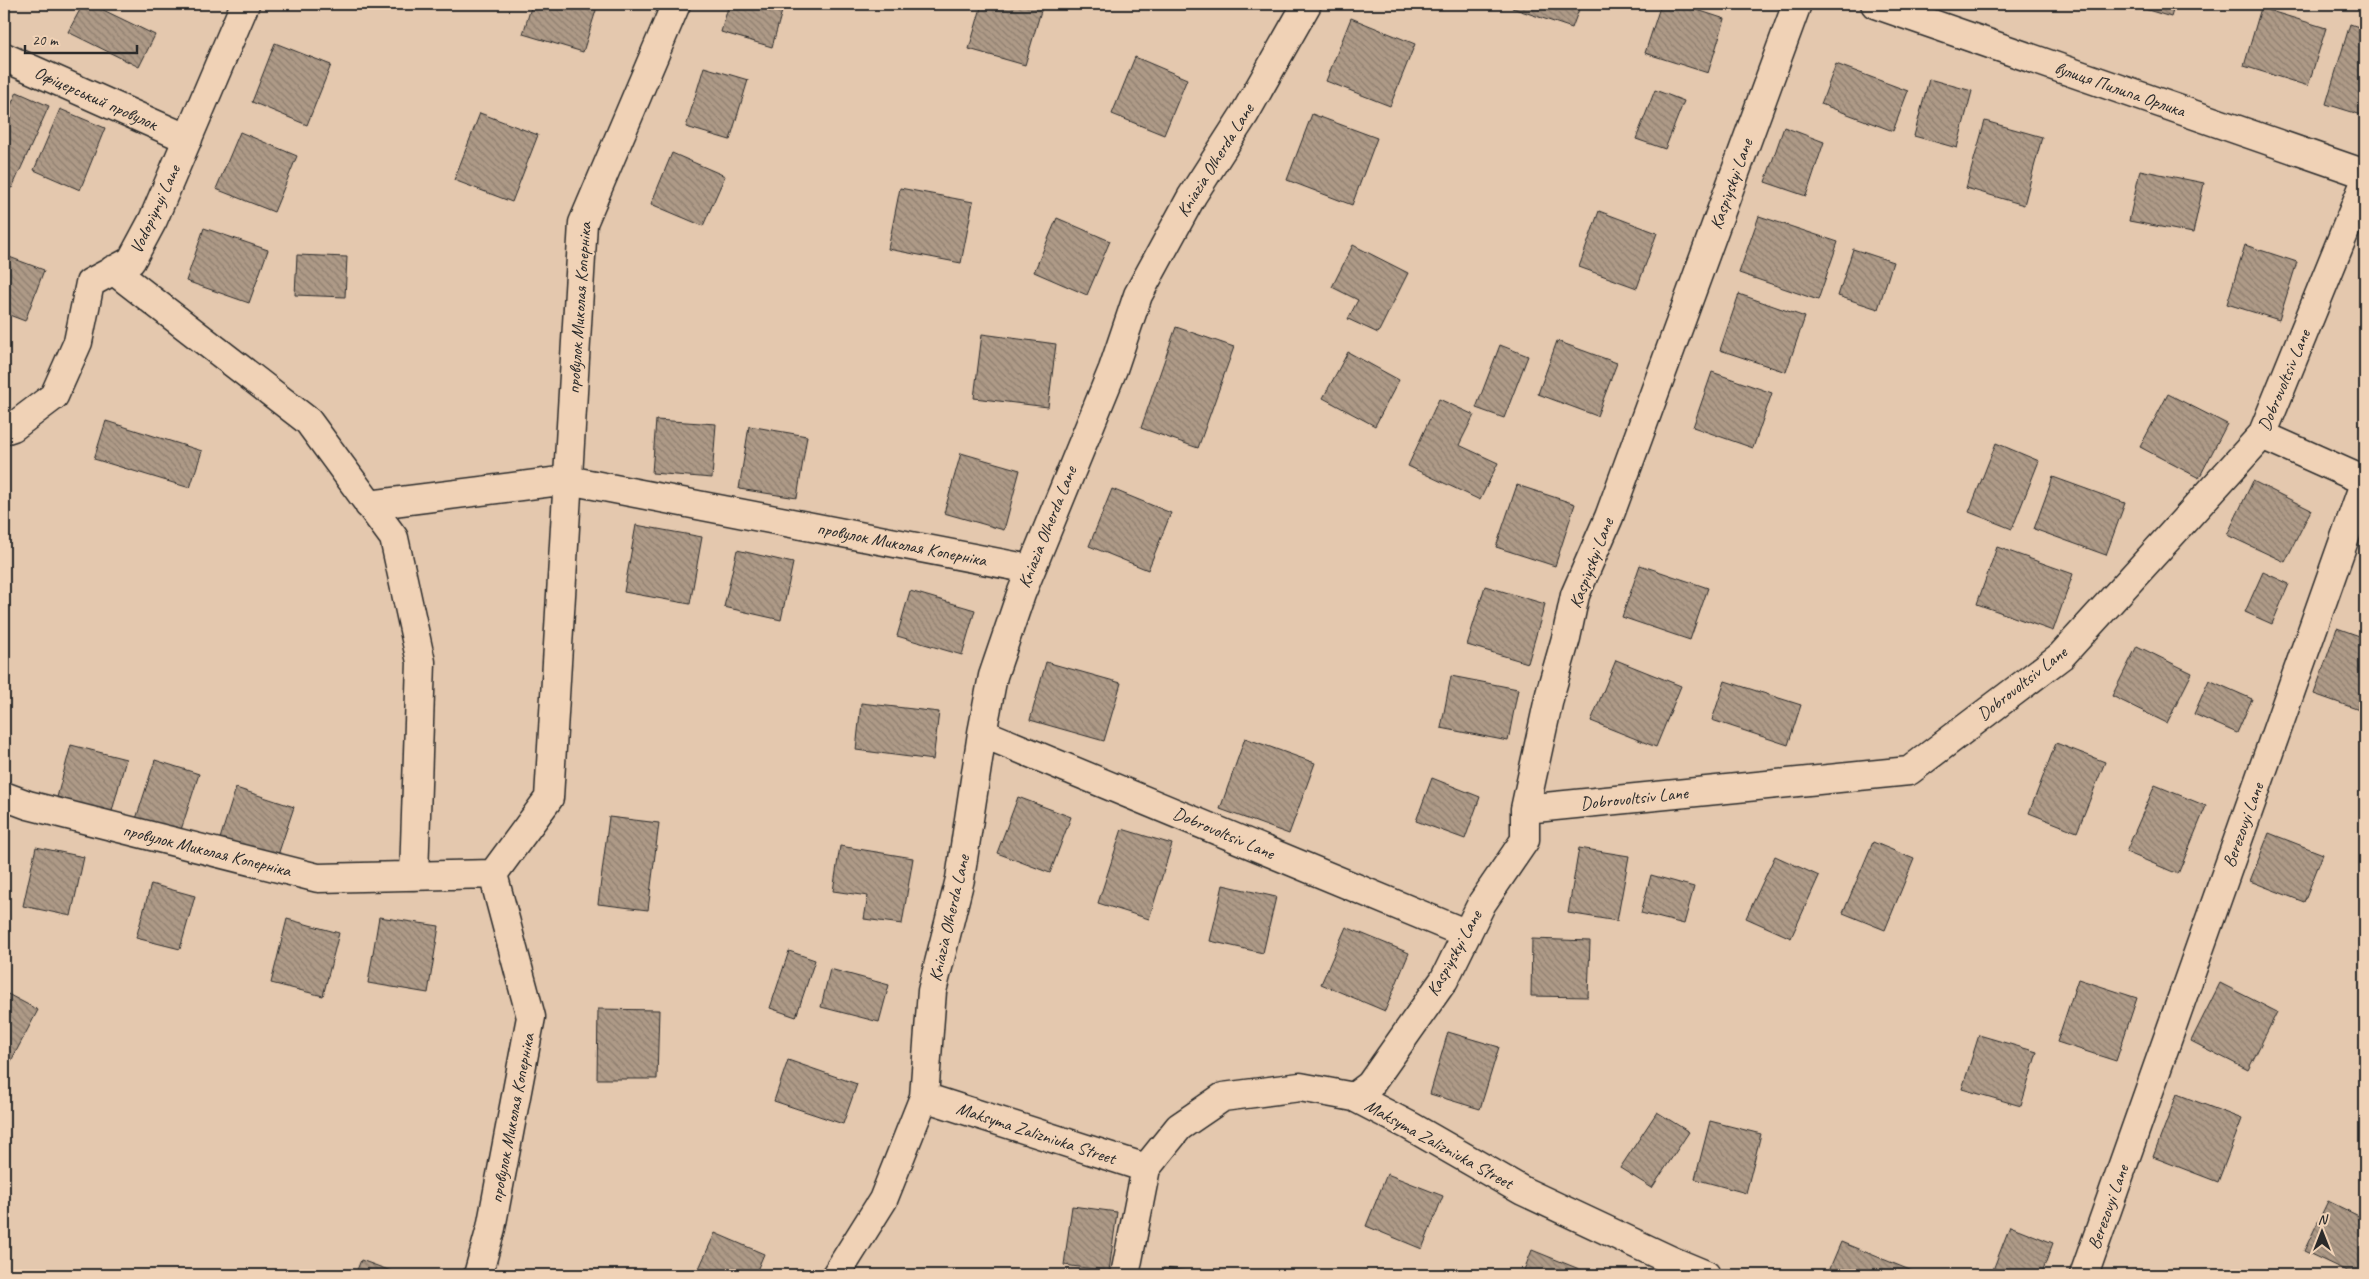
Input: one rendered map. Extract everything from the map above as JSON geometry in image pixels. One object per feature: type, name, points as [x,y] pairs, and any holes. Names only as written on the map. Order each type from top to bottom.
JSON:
[{"type":"street","name":"Vodopiynyi Lane","points":[[4,430],[13,427],[54,396],[78,342],[90,284],[131,261],[153,220],[246,4]]},
{"type":"street","name":"провулок Миколая Коперніка","points":[[493,874],[549,798],[582,223],[676,4]]},
{"type":"street","name":"Kniazia Olherda Lane","points":[[836,1275],[883,1200],[924,1097],[932,991],[960,879],[982,733],[993,676],[1030,568],[1113,369],[1138,295],[1192,196],[1244,115],[1307,4]]},
{"type":"street","name":"Kaspiyskyi Lane","points":[[1354,1097],[1370,1085],[1444,980],[1482,903],[1525,840],[1525,809],[1550,694],[1566,638],[1575,596],[1609,517],[1797,4]]},
{"type":"street","name":"вулиця Пилипа Орлика","points":[[1875,4],[2365,174]]},
{"type":"street","name":"Офіцерський провулок","points":[[4,57],[188,139]]},
{"type":"street","name":"Dobrovoltsiv Lane","points":[[1525,809],[1909,771],[2061,656],[2262,435],[2365,182]]},
{"type":"street","points":[[113,270],[308,421],[394,538],[421,662],[414,876]]},
{"type":"street","name":"Berezovyi Lane","points":[[2084,1275],[2365,482],[2262,435]]},
{"type":"street","name":"провулок Миколая Коперніка","points":[[369,505],[568,480],[1030,568]]},
{"type":"street","name":"Dobrovoltsiv Lane","points":[[982,733],[1467,934]]},
{"type":"street","name":"провулок Миколая Коперніка","points":[[4,796],[28,805],[318,878],[493,874]]},
{"type":"street","name":"провулок Миколая Коперніка","points":[[478,1275],[491,1228],[531,1016],[493,874]]},
{"type":"street","name":"Maksyma Zalizniuka Street","points":[[924,1097],[1146,1168],[1179,1127],[1223,1097],[1300,1087],[1354,1097],[1410,1126],[1523,1191],[1706,1275]]},
{"type":"street","points":[[1126,1275],[1146,1168]]},
{"type":"building","points":[[83,4],[91,4],[155,35],[139,67],[68,32]]},
{"type":"building","points":[[532,4],[598,4],[583,52],[523,34]]},
{"type":"building","points":[[729,4],[784,4],[772,47],[721,32]]},
{"type":"building","points":[[982,4],[1043,4],[1025,65],[969,49]]},
{"type":"building","points":[[1514,4],[1581,4],[1572,28],[1512,8]]},
{"type":"building","points":[[1661,4],[1679,4],[1725,19],[1708,73],[1645,53]]},
{"type":"building","points":[[2128,4],[2175,4],[2171,17]]},
{"type":"building","points":[[2261,8],[2326,28],[2308,86],[2244,66]]},
{"type":"building","points":[[1351,18],[1415,44],[1390,106],[1326,81]]},
{"type":"building","points":[[2350,24],[2365,29],[2365,116],[2326,104]]},
{"type":"building","points":[[275,43],[331,65],[307,125],[252,102]]},
{"type":"building","points":[[1135,57],[1187,79],[1164,135],[1112,114]]},
{"type":"building","points":[[1836,64],[1908,91],[1893,131],[1821,104]]},
{"type":"building","points":[[704,67],[748,80],[730,140],[686,127]]},
{"type":"building","points":[[1929,79],[1972,91],[1957,148],[1914,136]]},
{"type":"building","points":[[1655,90],[1684,101],[1665,149],[1636,139]]},
{"type":"building","points":[[17,92],[49,106],[12,188],[4,185],[4,120]]},
{"type":"building","points":[[60,109],[105,128],[80,190],[34,170]]},
{"type":"building","points":[[480,113],[538,135],[512,202],[454,180]]},
{"type":"building","points":[[1312,114],[1377,138],[1352,205],[1287,180]]},
{"type":"building","points":[[1985,121],[2042,137],[2024,205],[1966,188]]},
{"type":"building","points":[[1784,127],[1824,142],[1806,196],[1765,182]]},
{"type":"building","points":[[240,132],[297,156],[274,212],[216,189]]},
{"type":"building","points":[[672,153],[725,176],[703,226],[651,204]]},
{"type":"building","points":[[2140,170],[2204,183],[2193,233],[2129,221]]},
{"type":"building","points":[[900,188],[973,202],[961,263],[888,249]]},
{"type":"building","points":[[1599,211],[1657,233],[1637,288],[1579,267]]},
{"type":"building","points":[[1759,216],[1838,242],[1818,300],[1739,273]]},
{"type":"building","points":[[1057,218],[1110,241],[1087,295],[1034,272]]},
{"type":"building","points":[[204,228],[268,250],[249,303],[186,281]]},
{"type":"building","points":[[1353,245],[1408,273],[1378,333],[1348,319],[1358,300],[1332,287]]},
{"type":"building","points":[[2245,245],[2297,262],[2279,320],[2227,304]]},
{"type":"building","points":[[1853,249],[1893,262],[1878,309],[1838,296]]},
{"type":"building","points":[[4,255],[44,270],[25,321],[4,313]]},
{"type":"building","points":[[297,255],[347,257],[345,297],[295,295]]},
{"type":"building","points":[[1739,294],[1805,317],[1786,372],[1720,350]]},
{"type":"building","points":[[1176,327],[1234,347],[1198,448],[1141,428]]},
{"type":"building","points":[[982,334],[1056,344],[1048,407],[974,398]]},
{"type":"building","points":[[1557,341],[1617,363],[1597,416],[1538,394]]},
{"type":"building","points":[[1500,345],[1528,356],[1504,418],[1476,408]]},
{"type":"building","points":[[1348,352],[1399,380],[1375,426],[1323,398]]},
{"type":"building","points":[[1712,372],[1772,393],[1753,448],[1693,427]]},
{"type":"building","points":[[2168,394],[2227,424],[2199,478],[2140,447]]},
{"type":"building","points":[[1439,399],[1474,415],[1459,445],[1498,463],[1480,500],[1408,466]]},
{"type":"building","points":[[656,420],[716,424],[712,478],[652,473]]},
{"type":"building","points":[[106,421],[202,451],[190,488],[94,459]]},
{"type":"building","points":[[749,426],[807,436],[797,498],[739,489]]},
{"type":"building","points":[[1996,443],[2039,461],[2012,529],[1969,512]]},
{"type":"building","points":[[961,453],[1020,470],[1004,530],[944,513]]},
{"type":"building","points":[[2053,477],[2125,503],[2106,555],[2034,529]]},
{"type":"building","points":[[2253,481],[2311,510],[2285,562],[2227,535]]},
{"type":"building","points":[[1517,485],[1575,504],[1555,566],[1496,547]]},
{"type":"building","points":[[1112,489],[1171,513],[1148,570],[1089,546]]},
{"type":"building","points":[[636,525],[702,537],[690,604],[624,592]]},
{"type":"building","points":[[1997,547],[2073,574],[2053,631],[1977,604]]},
{"type":"building","points":[[737,550],[793,563],[781,620],[724,607]]},
{"type":"building","points":[[1640,565],[1708,588],[1690,640],[1622,617]]},
{"type":"building","points":[[2263,572],[2289,584],[2272,624],[2245,612]]},
{"type":"building","points":[[1485,586],[1545,604],[1528,663],[1467,645]]},
{"type":"building","points":[[910,591],[975,610],[962,655],[897,636]]},
{"type":"building","points":[[2337,628],[2365,638],[2365,712],[2314,694]]},
{"type":"building","points":[[2137,646],[2192,673],[2167,723],[2112,696]]},
{"type":"building","points":[[1616,660],[1681,686],[1656,747],[1591,721]]},
{"type":"building","points":[[1046,662],[1121,683],[1104,741],[1030,720]]},
{"type":"building","points":[[1451,676],[1518,689],[1508,741],[1441,728]]},
{"type":"building","points":[[2209,680],[2252,699],[2237,733],[2194,714]]},
{"type":"building","points":[[1725,681],[1801,705],[1788,745],[1712,720]]},
{"type":"building","points":[[861,703],[939,712],[933,760],[856,750]]},
{"type":"building","points":[[1245,738],[1315,763],[1289,834],[1220,809]]},
{"type":"building","points":[[2056,743],[2105,762],[2077,832],[2029,813]]},
{"type":"building","points":[[71,745],[126,759],[111,815],[56,801]]},
{"type":"building","points":[[155,760],[199,774],[180,833],[136,819]]},
{"type":"building","points":[[1432,778],[1480,797],[1465,839],[1416,821]]},
{"type":"building","points":[[2155,785],[2206,806],[2178,874],[2126,852]]},
{"type":"building","points":[[236,788],[294,807],[275,864],[218,845]]},
{"type":"building","points":[[1018,797],[1071,817],[1050,873],[997,853]]},
{"type":"building","points":[[609,817],[659,823],[648,910],[598,904]]},
{"type":"building","points":[[1122,829],[1172,844],[1149,919],[1098,903]]},
{"type":"building","points":[[2269,833],[2323,854],[2304,902],[2250,881]]},
{"type":"building","points":[[1873,842],[1914,859],[1885,930],[1843,913]]},
{"type":"building","points":[[840,846],[913,858],[902,924],[864,919],[868,896],[833,891]]},
{"type":"building","points":[[36,847],[84,857],[71,916],[23,906]]},
{"type":"building","points":[[1579,848],[1629,856],[1617,921],[1568,913]]},
{"type":"building","points":[[1775,856],[1819,876],[1791,938],[1746,918]]},
{"type":"building","points":[[1651,875],[1694,887],[1684,924],[1641,913]]},
{"type":"building","points":[[151,884],[195,896],[180,949],[136,938]]},
{"type":"building","points":[[1223,885],[1276,897],[1263,953],[1210,941]]},
{"type":"building","points":[[379,917],[439,926],[428,993],[368,983]]},
{"type":"building","points":[[287,919],[339,933],[323,996],[271,983]]},
{"type":"building","points":[[1346,927],[1409,953],[1385,1011],[1321,984]]},
{"type":"building","points":[[1532,939],[1590,941],[1588,997],[1531,996]]},
{"type":"building","points":[[789,951],[815,960],[796,1017],[770,1008]]},
{"type":"building","points":[[830,969],[889,985],[879,1022],[821,1007]]},
{"type":"building","points":[[2078,979],[2137,998],[2116,1061],[2057,1042]]},
{"type":"building","points":[[2220,983],[2277,1012],[2248,1070],[2191,1041]]},
{"type":"building","points":[[4,992],[38,1010],[11,1061],[4,1057]]},
{"type":"building","points":[[598,1009],[659,1010],[657,1079],[597,1079]]},
{"type":"building","points":[[1448,1032],[1499,1047],[1480,1109],[1430,1094]]},
{"type":"building","points":[[1979,1035],[2037,1052],[2021,1106],[1962,1089]]},
{"type":"building","points":[[788,1060],[857,1084],[843,1124],[774,1101]]},
{"type":"building","points":[[2177,1094],[2242,1119],[2218,1182],[2153,1157]]},
{"type":"building","points":[[1657,1112],[1689,1132],[1652,1188],[1620,1168]]},
{"type":"building","points":[[1710,1121],[1761,1134],[1746,1193],[1695,1179]]},
{"type":"building","points":[[1387,1174],[1443,1196],[1422,1249],[1366,1226]]},
{"type":"building","points":[[2328,1201],[2365,1219],[2365,1275],[2355,1275],[2304,1251]]},
{"type":"building","points":[[1072,1206],[1117,1212],[1109,1271],[1064,1265]]},
{"type":"building","points":[[2010,1226],[2053,1243],[2041,1275],[1991,1275]]},
{"type":"building","points":[[715,1233],[764,1254],[755,1275],[696,1275]]},
{"type":"building","points":[[1841,1242],[1922,1275],[1827,1275]]},
{"type":"building","points":[[1532,1250],[1594,1275],[1522,1275]]},
{"type":"building","points":[[361,1260],[402,1275],[355,1275]]},
{"type":"building","points":[[1163,1268],[1206,1273],[1206,1275],[1162,1275]]}]
